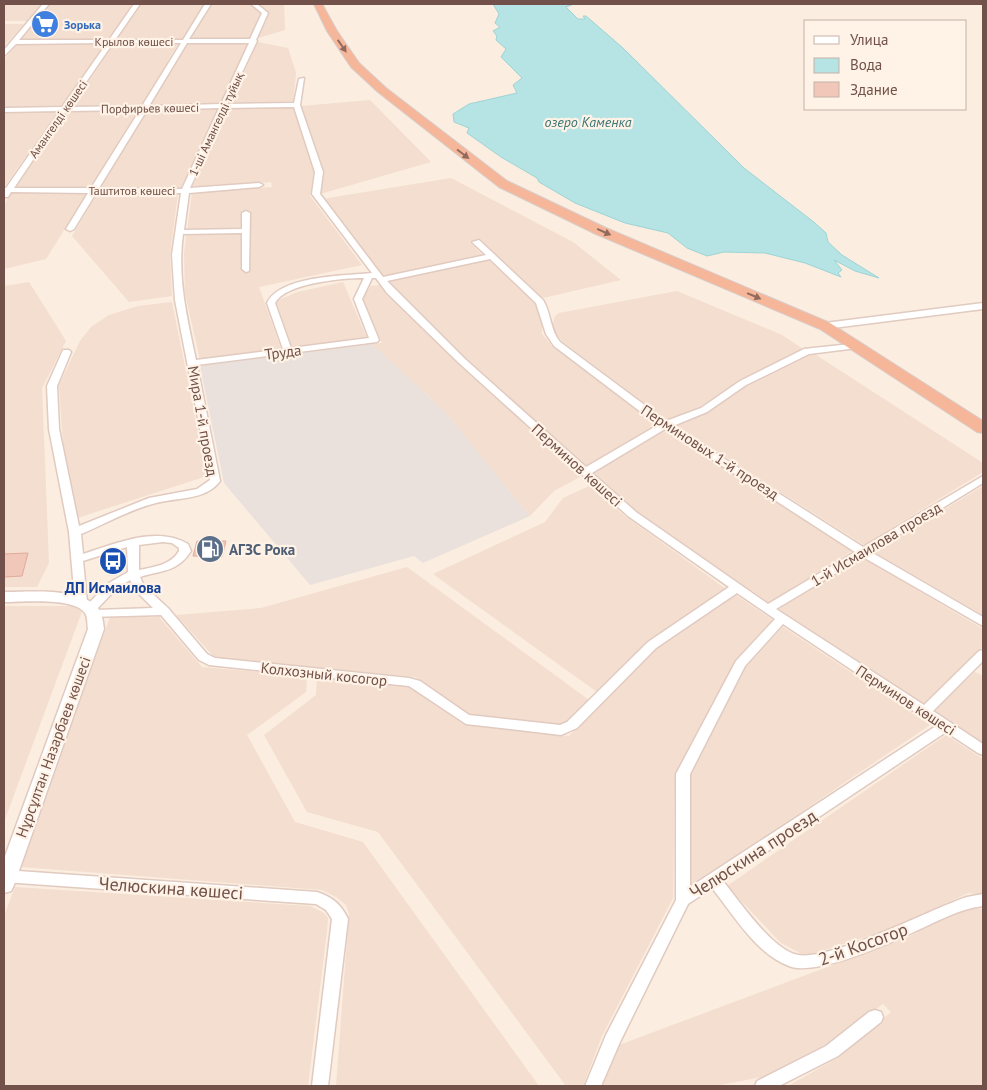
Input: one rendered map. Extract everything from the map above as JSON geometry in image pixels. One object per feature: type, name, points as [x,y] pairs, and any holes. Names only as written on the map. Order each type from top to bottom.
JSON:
[{"type":"highway","points":[[318,4],[332,31],[355,65],[382,90],[503,184],[601,230],[825,326],[857,344],[983,428]]},
{"type":"street","points":[[5,51],[46,4]]},
{"type":"street","name":"Амангелді көшесі","points":[[5,192],[137,4]]},
{"type":"street","points":[[70,229],[208,4]]},
{"type":"street","points":[[254,4],[265,13],[254,41]]},
{"type":"street","name":"Крылов көшесі","points":[[14,42],[254,41]]},
{"type":"street","name":"1-ші Амангелді тұйық","points":[[178,300],[176,255],[181,232],[185,191],[254,41]]},
{"type":"street","name":"Перминов көшесі","points":[[302,79],[297,105],[318,168],[317,196],[375,277],[462,361],[632,514],[768,609],[983,750]]},
{"type":"street","name":"Порфирьев көшесі","points":[[4,110],[297,105]]},
{"type":"street","name":"Таштитов көшесі","points":[[5,192],[94,190],[185,191],[259,186]]},
{"type":"street","points":[[246,213],[246,268]]},
{"type":"street","points":[[181,232],[246,231]]},
{"type":"street","name":"Перминовых 1-й проезд","points":[[476,242],[540,302],[546,310],[548,333],[552,340],[665,425],[863,552],[983,622]]},
{"type":"street","points":[[288,351],[271,303],[274,297],[322,280],[351,275],[375,277],[490,257]]},
{"type":"street","name":"Труда","points":[[192,363],[374,340],[358,301],[375,277]]},
{"type":"street","name":"Мира 1-й проезд","points":[[75,532],[148,502],[195,494],[214,484],[215,478],[178,300]]},
{"type":"street","points":[[825,326],[983,306]]},
{"type":"street","points":[[586,472],[665,425],[704,410],[743,382],[807,351],[857,344]]},
{"type":"street","name":"Нұрсұлтан Назарбаев көшесі","points":[[5,879],[96,629],[88,608],[54,429],[52,386],[66,352]]},
{"type":"street","name":"1-й Исмаилова проезд","points":[[768,609],[983,480]]},
{"type":"street","points":[[78,559],[156,538],[172,538],[180,541],[185,551],[178,562],[170,566],[133,574],[115,584],[88,608]]},
{"type":"street","points":[[133,543],[133,574]]},
{"type":"street","name":"Колхозный косогор","points":[[133,574],[138,588],[164,612],[203,657],[213,662],[409,682],[420,686],[466,720],[565,730],[652,645],[737,587]]},
{"type":"street","points":[[4,597],[43,597],[88,608],[164,612]]},
{"type":"street","points":[[683,900],[683,774],[740,664],[782,618]]},
{"type":"street","points":[[924,712],[983,654]]},
{"type":"street","name":"Челюскина проезд","points":[[593,1086],[612,1040],[683,900],[945,726]]},
{"type":"street","name":"Челюскина көшесі","points":[[5,879],[317,898],[328,902],[340,918],[320,1086]]},
{"type":"street","name":"2-й Косогор","points":[[714,880],[770,946],[799,963],[822,960],[903,931],[962,904],[983,900]]},
{"type":"street","points":[[763,1086],[832,1050],[875,1017]]},
{"type":"shaded area","points":[[4,4],[41,4],[27,21],[4,21]]},
{"type":"shaded area","points":[[51,4],[134,4],[109,40],[20,41]]},
{"type":"shaded area","points":[[141,4],[204,4],[182,40],[116,40]]},
{"type":"shaded area","points":[[212,4],[284,4],[285,30],[255,39],[190,40]]},
{"type":"shaded area","points":[[4,24],[24,24],[4,46]]},
{"type":"shaded area","points":[[115,42],[179,42],[141,107],[71,108]]},
{"type":"shaded area","points":[[188,42],[250,42],[220,105],[150,106]]},
{"type":"shaded area","points":[[258,42],[288,48],[296,73],[293,104],[229,105]]},
{"type":"shaded area","points":[[18,43],[106,43],[61,108],[4,108],[4,60]]},
{"type":"shaded area","points":[[370,100],[431,162],[320,194],[324,171],[301,106]]},
{"type":"shaded area","points":[[293,107],[314,171],[310,196],[362,265],[259,287],[281,349],[200,360],[185,293],[184,254],[192,193],[272,187],[271,182],[192,188],[228,108]]},
{"type":"shaded area","points":[[218,108],[181,188],[100,187],[147,110]]},
{"type":"shaded area","points":[[138,110],[90,188],[15,187],[68,112]]},
{"type":"shaded area","points":[[4,112],[58,112],[4,187]]},
{"type":"shaded area","points":[[451,178],[573,242],[621,280],[543,298],[496,258],[478,239],[469,241],[483,256],[384,277],[322,199]]},
{"type":"shaded area","points":[[12,192],[87,193],[46,259],[4,269],[4,205]]},
{"type":"shaded area","points":[[98,193],[178,193],[170,255],[172,296],[129,302],[72,236]]},
{"type":"shaded area","points":[[489,260],[538,306],[542,313],[542,334],[552,346],[657,424],[586,466],[466,360],[387,281]]},
{"type":"shaded area","points":[[29,282],[66,341],[42,388],[49,563],[37,587],[4,587],[4,286]]},
{"type":"shaded area","points":[[343,282],[367,338],[292,347],[276,301],[298,292]]},
{"type":"shaded area","points":[[380,285],[385,293],[580,477],[554,491],[530,516],[444,411],[372,344],[382,343],[362,298],[371,286]]},
{"type":"shaded area","points":[[677,291],[782,335],[803,349],[743,378],[699,407],[667,420],[563,342],[554,332],[553,323],[555,316],[559,313]]},
{"type":"shaded area","points":[[172,302],[207,476],[68,521],[59,385],[80,341],[91,327],[109,315],[138,306]]},
{"type":"shaded area","points":[[372,344],[444,411],[530,516],[423,563],[414,556],[310,585],[224,483],[200,366]]},
{"type":"shaded area","points":[[813,353],[983,463],[983,472],[864,545],[675,425],[710,411],[748,384]]},
{"type":"shaded area","points":[[664,430],[852,551],[769,603],[637,512],[593,472]]},
{"type":"shaded area","points":[[589,486],[625,516],[726,589],[647,642],[597,692],[433,574],[545,522],[563,498]]},
{"type":"shaded area","points":[[983,486],[983,615],[874,552]]},
{"type":"shaded area","points":[[863,558],[983,629],[983,646],[924,704],[779,609]]},
{"type":"shaded area","points":[[407,567],[589,700],[564,726],[470,716],[416,677],[215,658],[176,615],[261,608]]},
{"type":"shaded area","points":[[736,595],[774,621],[735,662],[675,776],[673,898],[602,1036],[583,1086],[566,1086],[378,832],[307,812],[264,735],[316,695],[317,677],[409,687],[463,724],[569,736],[657,647]]},
{"type":"shaded area","points":[[4,606],[84,606],[4,822]]},
{"type":"shaded area","points":[[110,617],[159,617],[202,667],[307,676],[306,692],[247,735],[295,822],[363,842],[539,1086],[336,1086],[349,914],[346,905],[322,890],[20,867]]},
{"type":"shaded area","points":[[783,627],[930,725],[691,886],[689,778],[746,667]]},
{"type":"shaded area","points":[[975,672],[983,676],[983,744],[932,711]]},
{"type":"shaded area","points":[[946,735],[983,759],[983,895],[968,893],[899,926],[806,956],[781,943],[727,886]]},
{"type":"shaded area","points":[[15,887],[310,906],[324,913],[328,918],[327,931],[308,1086],[4,1086],[4,916]]},
{"type":"shaded area","points":[[967,907],[983,909],[983,1086],[788,1086],[841,1056],[891,1012],[883,1004],[825,1045],[762,1077],[715,1086],[602,1086],[619,1045],[908,937]]},
{"type":"water","name":"озеро Каменка","points":[[493,4],[574,4],[566,7],[578,19],[585,19],[583,16],[586,16],[623,48],[744,168],[826,233],[828,242],[842,255],[879,278],[855,271],[834,260],[842,270],[838,273],[841,277],[805,263],[765,253],[724,252],[707,256],[687,248],[668,233],[625,223],[575,203],[539,182],[537,178],[501,157],[467,133],[469,128],[454,122],[453,114],[469,104],[517,93],[513,85],[522,78],[501,57],[506,49],[496,40],[497,36],[493,31],[500,27],[495,23],[499,14]]},
{"type":"building","name":"АГЗС Рока","points":[[197,541],[226,541],[222,557],[193,556]]},
{"type":"building","points":[[28,553],[22,576],[4,577],[4,554]]},
{"type":"place","name":"Зорька","points":[[45,24]]},
{"type":"place","name":"АГЗС Рока","points":[[210,549]]},
{"type":"place","name":"ДП Исмаилова","points":[[113,561]]}]
